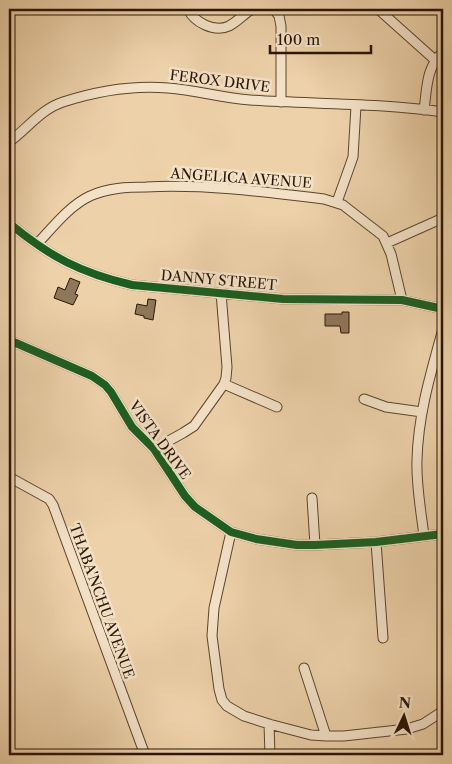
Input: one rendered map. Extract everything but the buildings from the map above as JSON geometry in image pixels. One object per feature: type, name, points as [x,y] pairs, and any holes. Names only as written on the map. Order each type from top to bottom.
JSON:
[{"type":"street","points":[[188,9],[191,16],[198,22],[208,26],[224,27],[230,25],[252,9]]},
{"type":"street","points":[[274,9],[279,16],[281,26],[281,102]]},
{"type":"street","points":[[378,9],[435,60]]},
{"type":"street","points":[[424,110],[429,72],[435,60],[443,52]]},
{"type":"street","name":"FEROX DRIVE","points":[[9,142],[46,111],[58,104],[110,90],[136,87],[162,87],[238,99],[443,112]]},
{"type":"street","points":[[337,202],[352,157],[356,106]]},
{"type":"street","name":"ANGELICA AVENUE","points":[[37,244],[76,205],[102,191],[115,188],[186,186],[285,194],[337,202],[354,212],[383,236],[387,242]]},
{"type":"street","points":[[402,300],[387,242],[443,218]]},
{"type":"street","name":"DANNY STREET","points":[[9,223],[66,263],[110,280],[132,285],[307,300],[402,300],[443,309]]},
{"type":"street","points":[[154,449],[194,426],[224,384],[226,378],[226,353],[220,293]]},
{"type":"street","points":[[424,536],[417,462],[422,412],[432,364],[443,329]]},
{"type":"street","name":"VISTA DRIVE","points":[[9,340],[81,370],[98,380],[111,392],[132,427],[154,449],[185,496],[195,507],[230,532],[263,540],[298,545],[376,542],[443,534]]},
{"type":"street","points":[[224,384],[277,407]]},
{"type":"street","points":[[364,399],[386,407],[422,412]]},
{"type":"street","name":"THABA'NCHU AVENUE","points":[[9,477],[48,499],[53,505],[144,755]]},
{"type":"street","points":[[312,498],[315,545]]},
{"type":"street","points":[[230,532],[212,636],[217,681],[222,700],[227,706],[244,716],[269,724],[311,735],[326,736],[344,736],[407,729],[423,724],[443,711]]},
{"type":"street","points":[[376,542],[383,638]]},
{"type":"street","points":[[304,668],[326,736]]},
{"type":"street","points":[[269,724],[270,755]]},
{"type":"cycle path","points":[[9,223],[38,245],[67,262],[97,275],[132,285],[283,299],[402,300],[443,309]]},
{"type":"cycle path","points":[[9,340],[92,376],[105,385],[132,427],[154,449],[185,496],[195,507],[231,532],[256,539],[297,545],[376,542],[443,534]]}]
